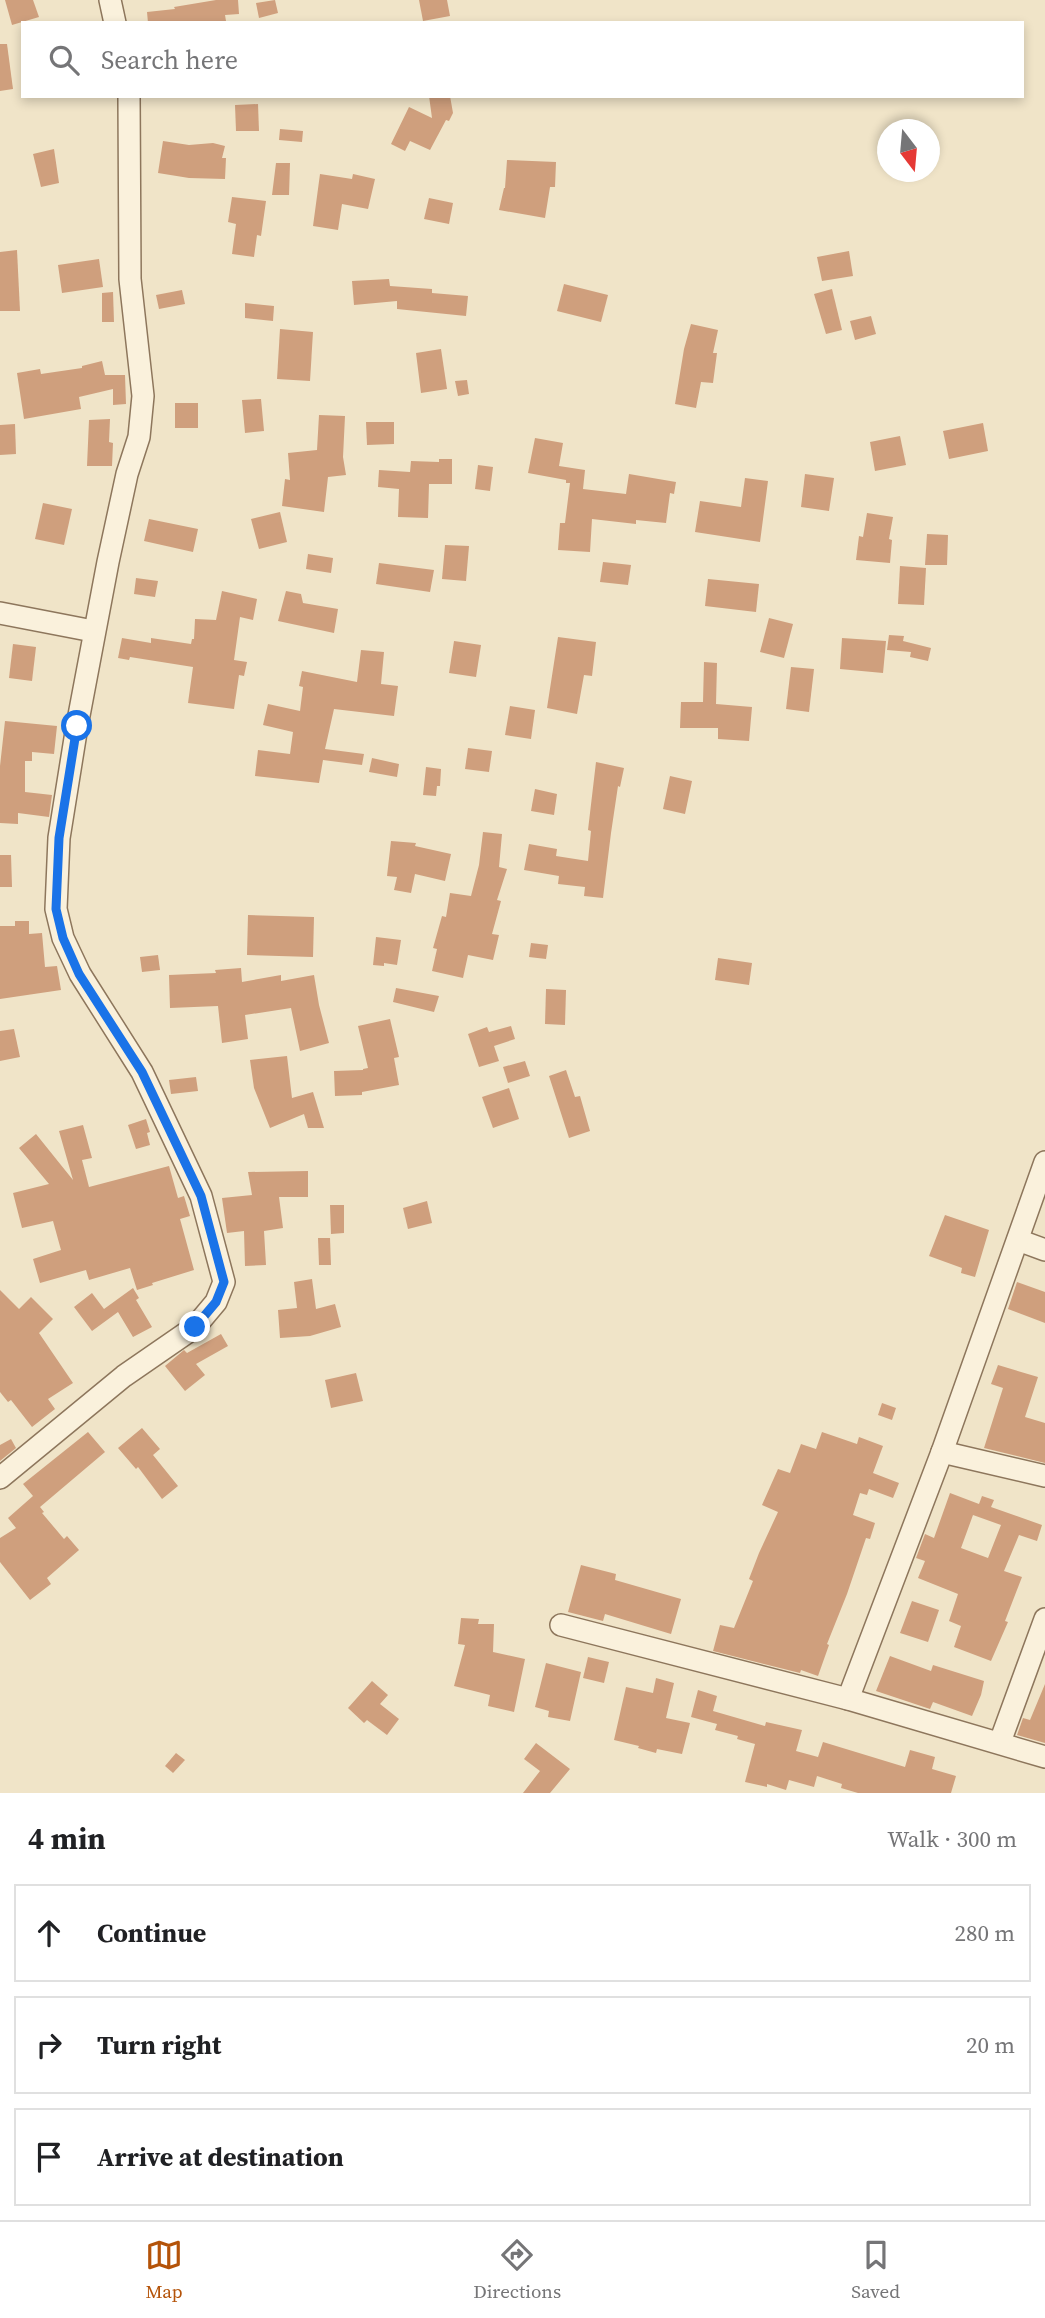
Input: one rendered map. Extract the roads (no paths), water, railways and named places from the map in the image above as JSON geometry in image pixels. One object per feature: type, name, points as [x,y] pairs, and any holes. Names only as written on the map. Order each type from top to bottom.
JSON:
[{"type":"street","points":[[110,0],[115,21]]},
{"type":"street","points":[[0,1478],[124,1376],[195,1327],[216,1302],[224,1282],[201,1196],[142,1072],[79,974],[63,938],[56,909],[59,838],[93,631],[127,474],[139,437],[144,396],[131,279],[129,98]]},
{"type":"street","points":[[0,613],[93,631]]},
{"type":"street","points":[[848,1699],[942,1451],[1045,1162]]},
{"type":"street","points":[[1018,1240],[1045,1250]]},
{"type":"street","points":[[942,1451],[1045,1476]]},
{"type":"street","points":[[1000,1742],[1045,1619]]},
{"type":"street","points":[[562,1625],[848,1699],[1045,1757]]}]
